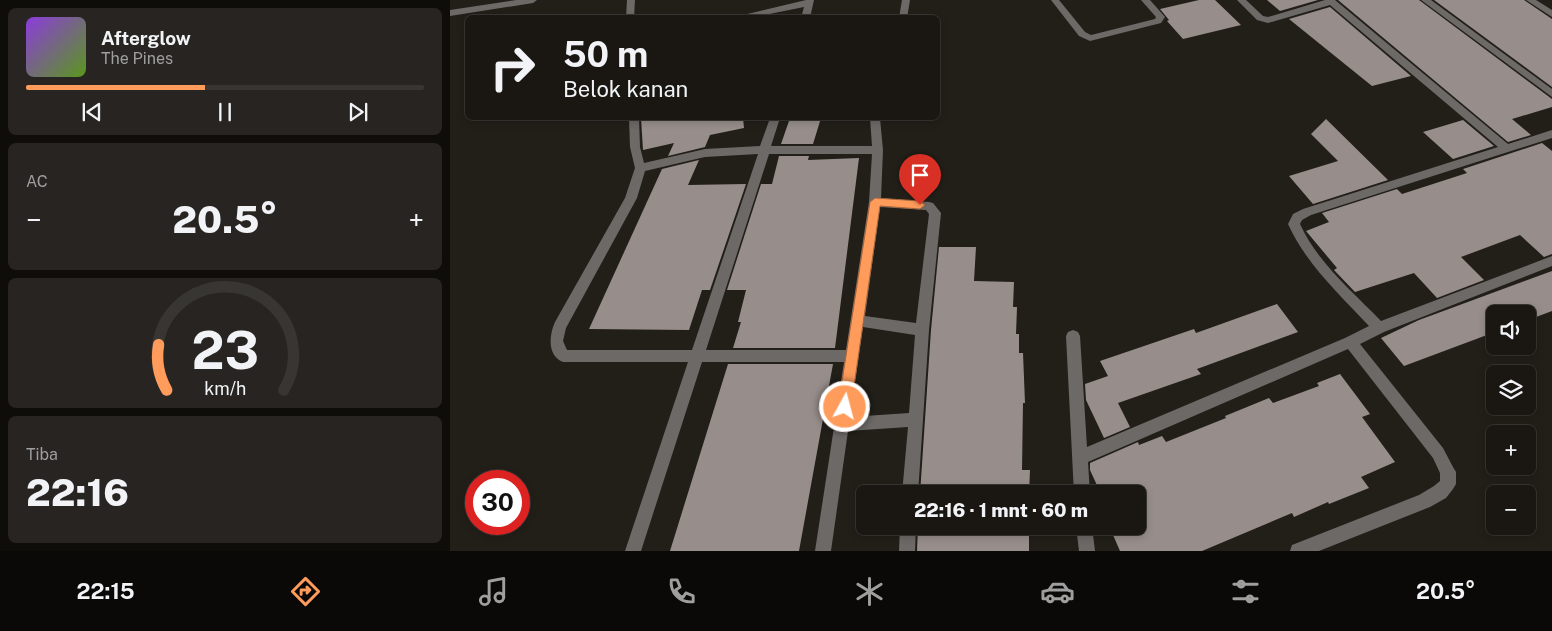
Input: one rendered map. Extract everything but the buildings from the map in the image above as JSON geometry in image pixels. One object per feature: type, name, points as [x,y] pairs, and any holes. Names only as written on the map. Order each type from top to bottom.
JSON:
[{"type":"street","points":[[450,12],[533,0]]},
{"type":"street","points":[[630,15],[631,0]]},
{"type":"street","points":[[903,15],[906,0]]},
{"type":"street","points":[[1055,0],[1082,34],[1094,38],[1158,22],[1161,17],[1145,0]]},
{"type":"street","points":[[1241,0],[1260,18],[1268,20],[1330,1],[1506,148]]},
{"type":"street","points":[[1425,0],[1552,94]]},
{"type":"street","points":[[1530,0],[1552,14]]},
{"type":"street","points":[[749,15],[809,2],[806,15]]},
{"type":"street","points":[[634,120],[635,147],[640,168],[639,176],[631,198],[555,337],[557,348],[563,356],[851,356]]},
{"type":"street","points":[[633,551],[774,120]]},
{"type":"street","points":[[823,551],[875,202],[878,150],[875,120]]},
{"type":"street","points":[[1379,328],[1313,254],[1297,233],[1294,224],[1297,217],[1307,212],[1552,134]]},
{"type":"street","points":[[640,168],[705,153],[764,150],[878,150]]},
{"type":"street","points":[[875,202],[929,206],[935,213],[922,330],[910,485]]},
{"type":"street","points":[[1078,458],[1379,328],[1552,261]]},
{"type":"street","points":[[858,320],[922,330]]},
{"type":"street","points":[[1073,336],[1078,458],[1081,485]]},
{"type":"street","points":[[1298,551],[1424,501],[1440,492],[1448,484],[1448,472],[1438,453],[1350,342]]},
{"type":"street","points":[[843,424],[914,420]]},
{"type":"street","points":[[907,551],[908,535]]},
{"type":"street","points":[[1085,535],[1086,551]]},
{"type":"route","points":[[845,407],[875,202],[920,205]]}]
